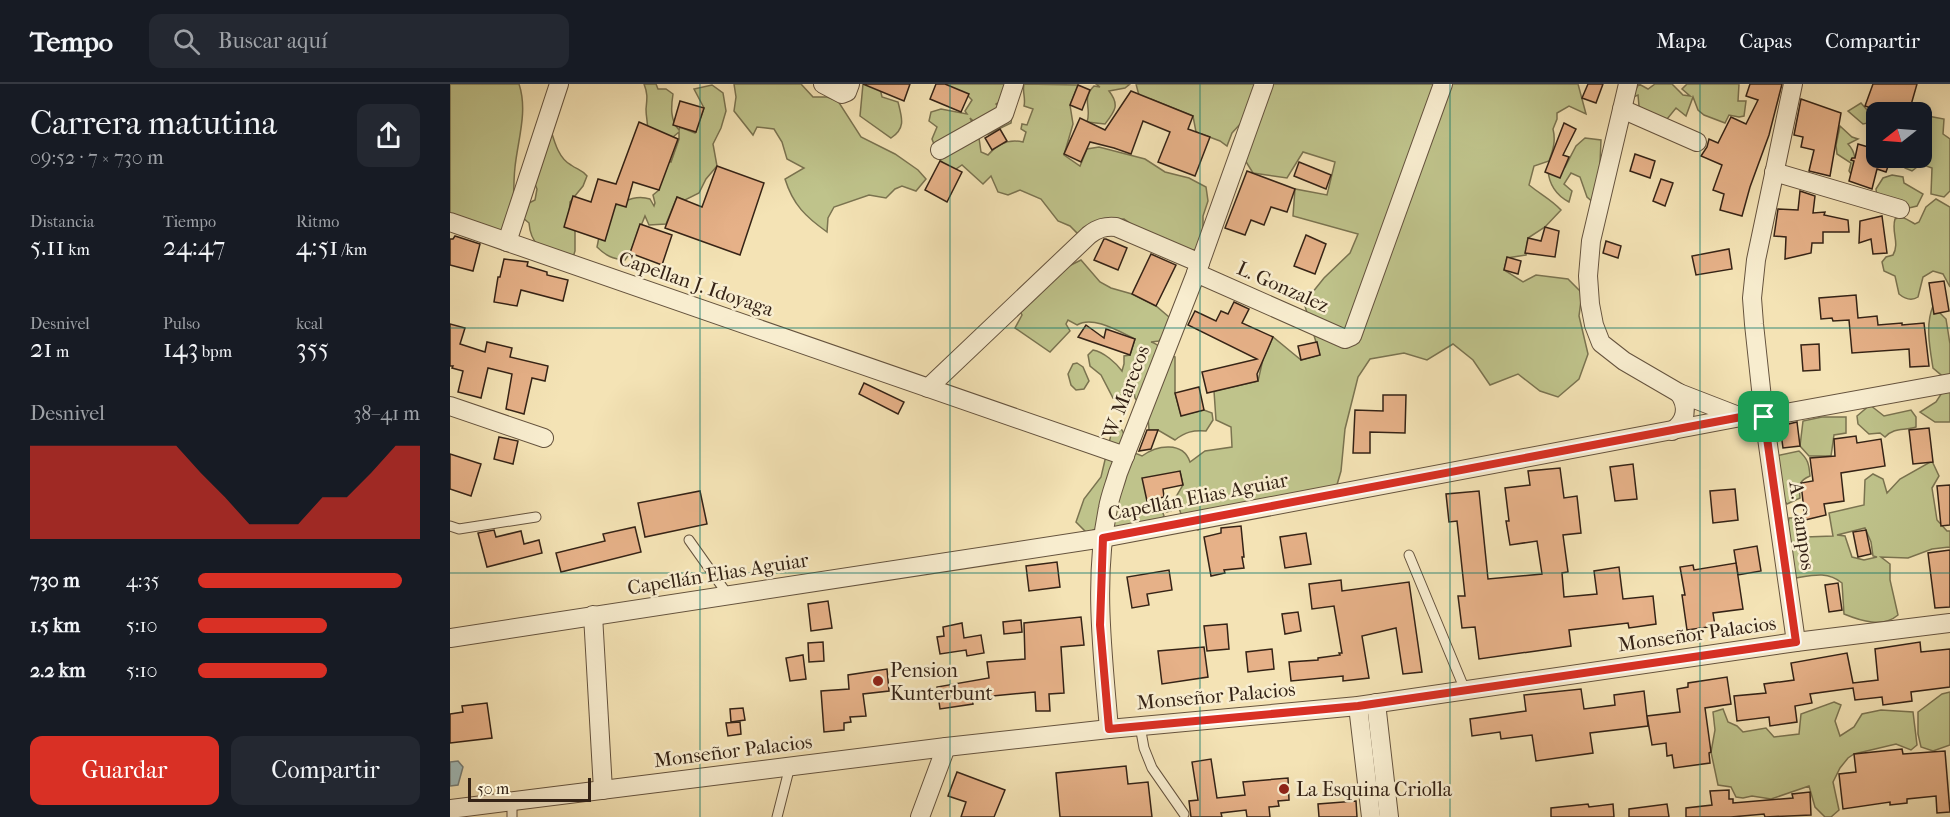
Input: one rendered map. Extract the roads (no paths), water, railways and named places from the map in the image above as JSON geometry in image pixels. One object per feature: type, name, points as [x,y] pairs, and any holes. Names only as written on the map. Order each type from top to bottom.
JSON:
[{"type":"street","points":[[507,242],[559,84]]},
{"type":"street","points":[[823,84],[838,92],[847,89]]},
{"type":"street","points":[[939,150],[1004,114],[1014,84]]},
{"type":"street","name":"W. Marecos","points":[[1109,729],[1100,625],[1103,538],[1108,506],[1198,268],[1264,84]]},
{"type":"street","name":"L. Gonzalez","points":[[928,388],[1089,235],[1107,226],[1116,227],[1345,339],[1352,336],[1443,84]]},
{"type":"street","points":[[1629,84],[1591,241],[1588,276],[1594,325],[1601,343],[1624,361],[1678,393],[1741,417]]},
{"type":"street","name":"A. Campos","points":[[1793,84],[1756,260],[1752,298],[1764,417],[1796,642]]},
{"type":"street","points":[[1622,110],[1697,142]]},
{"type":"street","points":[[1773,172],[1900,209]]},
{"type":"street","name":"Capellan J. Idoyaga","points":[[450,222],[1125,456]]},
{"type":"street","name":"Capellán Elias Aguiar","points":[[450,638],[1103,538],[1741,417],[1764,417],[1950,382]]},
{"type":"street","points":[[1672,430],[1682,423],[1685,416],[1682,398],[1678,393]]},
{"type":"street","points":[[450,406],[544,438]]},
{"type":"street","points":[[593,615],[603,790]]},
{"type":"street","name":"Monseñor Palacios","points":[[450,809],[512,809],[603,790],[946,747],[1367,705],[1796,642],[1950,623]]},
{"type":"street","points":[[1367,705],[1371,817]]},
{"type":"street","points":[[1367,705],[1389,817]]},
{"type":"street","points":[[920,817],[946,747]]},
{"type":"lane","points":[[450,526],[459,529],[536,518]]},
{"type":"lane","points":[[689,540],[728,595]]},
{"type":"lane","points":[[1409,555],[1465,690]]},
{"type":"lane","points":[[1140,726],[1143,748],[1152,768],[1184,814]]},
{"type":"lane","points":[[777,817],[790,766]]},
{"type":"water","points":[[458,761],[463,767],[458,785],[450,786],[450,762]]},
{"type":"place","name":"Pension Kunterbunt","points":[[878,681]]},
{"type":"place","name":"La Esquina Criolla","points":[[1284,789]]}]
